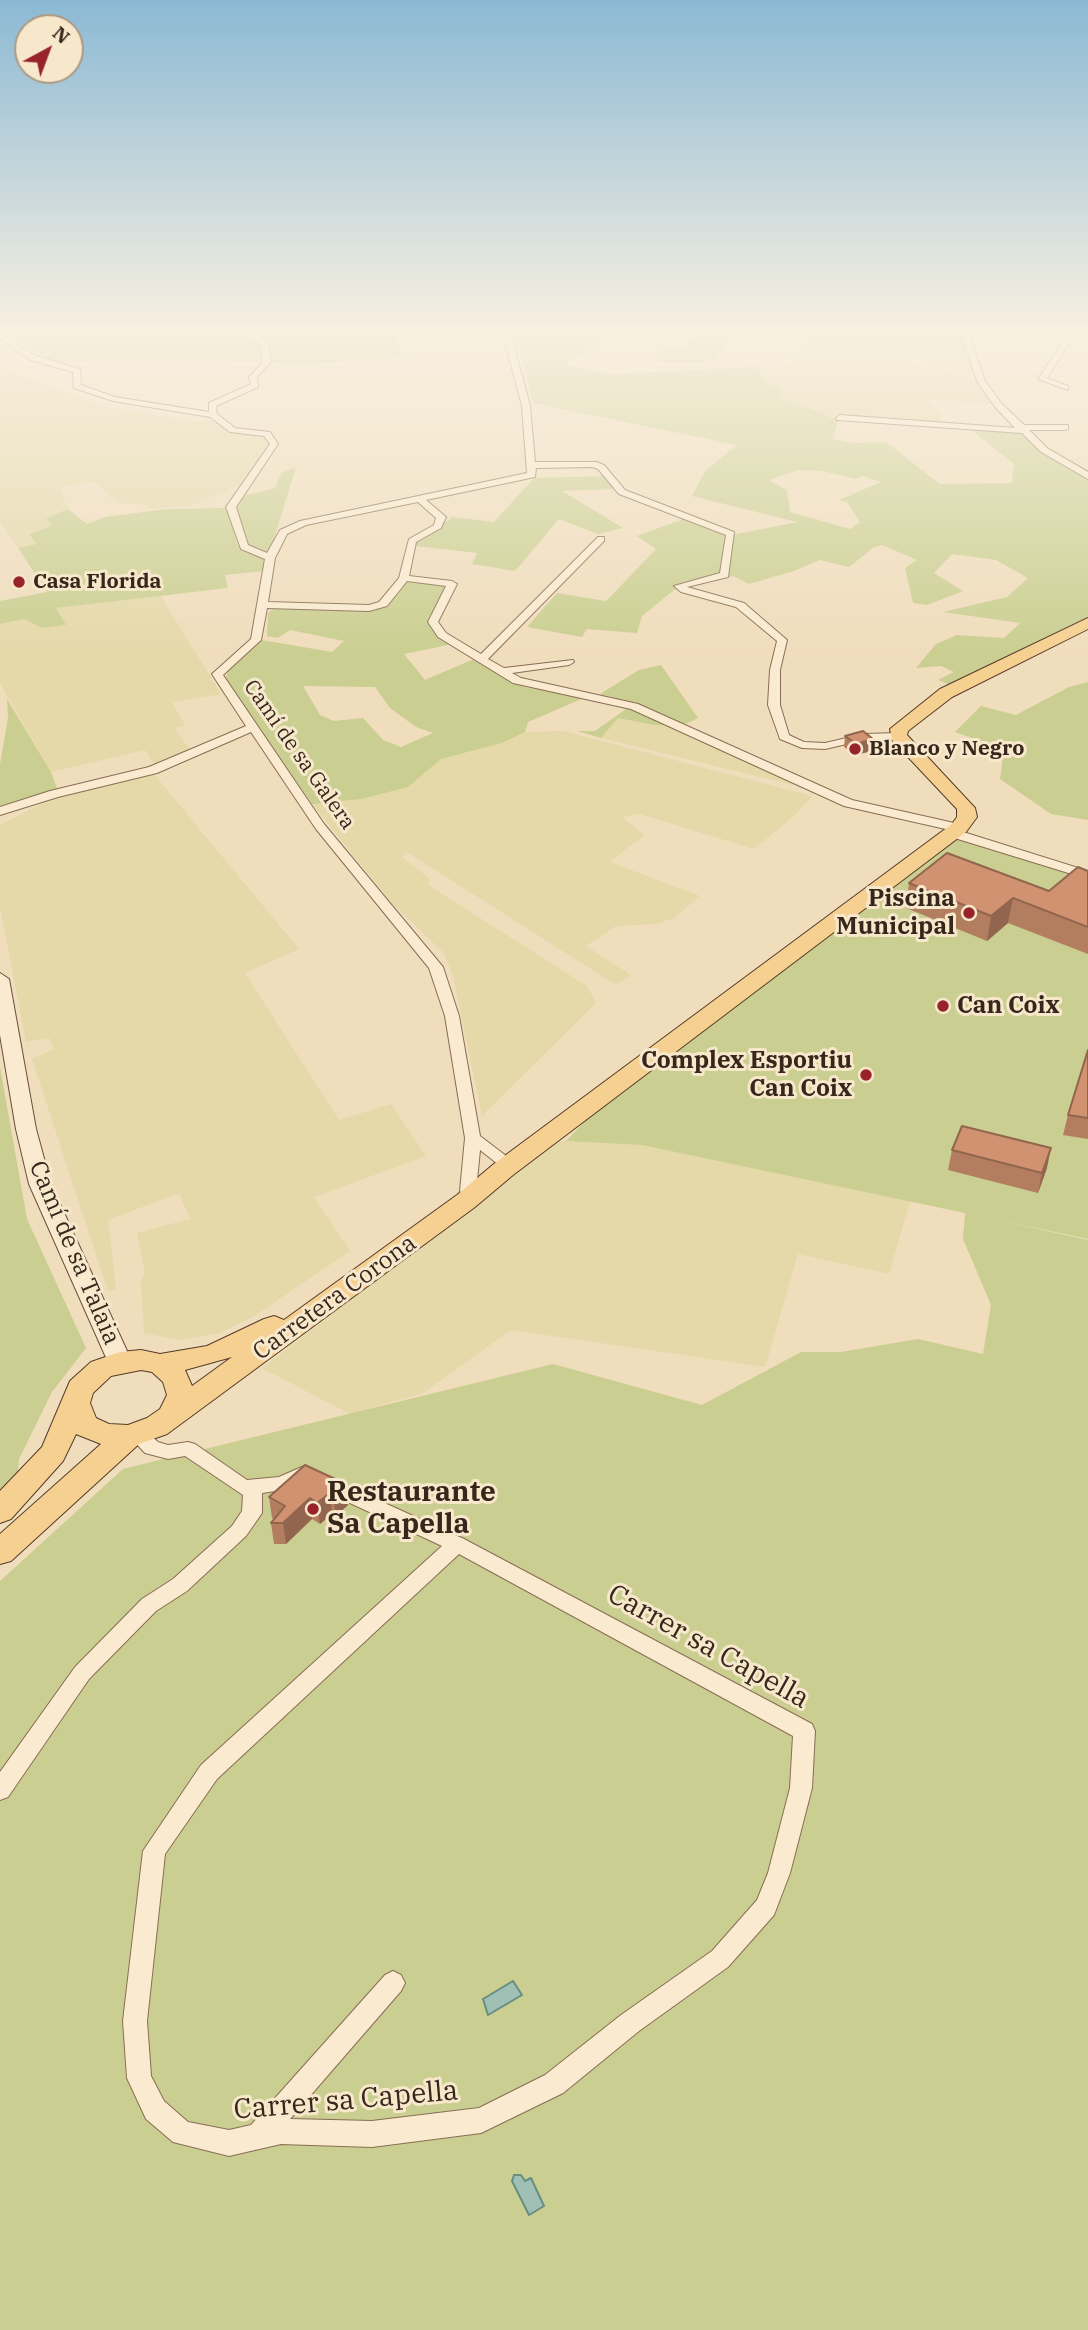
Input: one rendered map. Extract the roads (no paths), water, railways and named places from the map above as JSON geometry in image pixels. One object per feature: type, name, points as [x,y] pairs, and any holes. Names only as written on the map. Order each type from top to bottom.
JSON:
[{"type":"main road","points":[[956,830],[967,817],[966,808],[898,736],[899,729],[946,693],[1088,623]]},
{"type":"main road","name":"Carretera Corona","points":[[172,1414],[292,1330],[956,830]]},
{"type":"main road","name":"Carretera Corona","points":[[160,1364],[212,1355],[265,1332],[468,1191],[503,1170]]},
{"type":"main road","points":[[0,1511],[53,1453],[85,1381],[101,1369],[120,1362],[141,1360],[160,1364],[176,1377],[181,1395],[172,1414],[157,1426],[133,1435],[0,1552]]},
{"type":"main road","points":[[76,1403],[80,1420],[95,1431],[133,1435]]},
{"type":"street","points":[[270,558],[244,547],[231,507],[274,444],[271,440]]},
{"type":"street","points":[[529,440],[531,465],[597,465],[622,492],[731,534],[725,575],[679,586],[740,605],[782,640],[775,670],[774,705],[784,737],[802,745],[825,746],[864,737],[898,736]]},
{"type":"street","points":[[1033,440],[1050,455],[1088,476]]},
{"type":"street","name":"Camí de sa Galera","points":[[468,1191],[473,1139],[452,1016],[436,967],[320,826],[251,728],[217,674],[256,640],[270,558],[283,532],[303,523],[532,475],[531,465]]},
{"type":"street","points":[[264,605],[369,608],[383,604],[404,578],[412,541],[438,526],[441,517],[421,500]]},
{"type":"street","points":[[481,660],[601,539]]},
{"type":"street","points":[[404,578],[452,584],[433,622],[442,635],[481,660],[505,671],[517,681],[634,706],[848,803],[956,830],[1088,875]]},
{"type":"street","points":[[505,671],[569,662]]},
{"type":"street","points":[[0,811],[54,793],[153,770],[251,728]]},
{"type":"street","name":"Camí de sa Talaia","points":[[0,979],[26,1129],[40,1184],[120,1362]]},
{"type":"street","points":[[473,1139],[503,1170]]},
{"type":"street","points":[[472,1158],[503,1170]]},
{"type":"street","points":[[0,1790],[82,1673],[149,1605],[180,1585],[239,1531],[252,1513],[253,1488],[244,1488],[188,1449],[168,1452],[152,1448],[133,1435]]},
{"type":"street","name":"Carrer sa Capella","points":[[253,1488],[282,1484],[302,1472],[457,1544],[804,1731],[801,1788],[779,1873],[766,1907],[720,1959],[630,2023],[554,2084],[481,2120],[372,2134],[281,2132],[229,2143],[182,2133],[155,2110],[139,2078],[135,2021],[154,1851],[209,1772],[457,1544]]},
{"type":"street","points":[[258,2136],[393,1983]]},
{"type":"water","points":[[513,1981],[522,1995],[488,2015],[483,1999]]},
{"type":"water","points":[[514,2175],[521,2175],[525,2181],[531,2178],[544,2206],[529,2215],[512,2181]]},
{"type":"place","name":"Casa Florida","points":[[19,582]]},
{"type":"place","name":"Blanco y Negro","points":[[855,749]]},
{"type":"place","name":"Piscina Municipal","points":[[969,913]]},
{"type":"place","name":"Can Coix","points":[[943,1006]]},
{"type":"place","name":"Complex Esportiu Can Coix","points":[[866,1075]]},
{"type":"place","name":"Restaurante Sa Capella","points":[[313,1509]]}]
